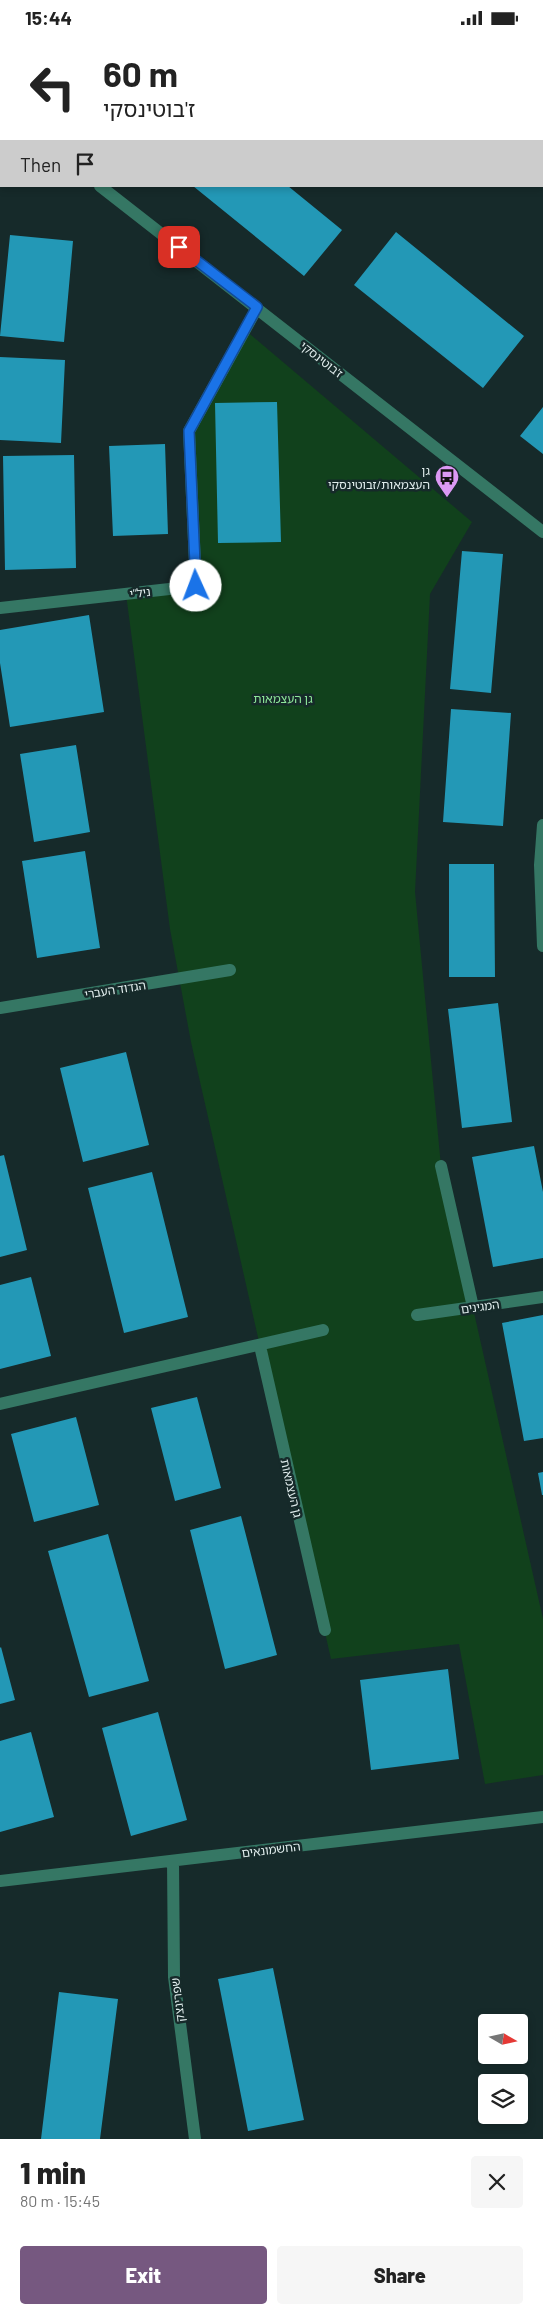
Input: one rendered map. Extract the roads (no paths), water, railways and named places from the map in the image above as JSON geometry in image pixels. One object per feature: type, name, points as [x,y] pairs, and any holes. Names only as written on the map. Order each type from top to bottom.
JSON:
[{"type":"street","name":"ז'בוטינסקי","points":[[101,187],[543,532]]},
{"type":"street","name":"ניל\"י","points":[[0,609],[196,586],[189,431],[257,307]]},
{"type":"street","points":[[543,825],[540,865],[543,946]]},
{"type":"street","name":"הגדוד העברי","points":[[0,1008],[230,970]]},
{"type":"street","points":[[441,1166],[473,1307]]},
{"type":"street","name":"המגינים","points":[[417,1315],[543,1297]]},
{"type":"street","points":[[0,1404],[323,1331]]},
{"type":"street","name":"גן העצמאות","points":[[260,1346],[325,1631]]},
{"type":"street","name":"החשמונאים","points":[[0,1881],[543,1817]]},
{"type":"street","name":"שפרינצק","points":[[173,1861],[174,1977],[194,2139]]},
{"type":"place","name":"גן העצמאות/זבוטינסקי","points":[[447,498]]}]
